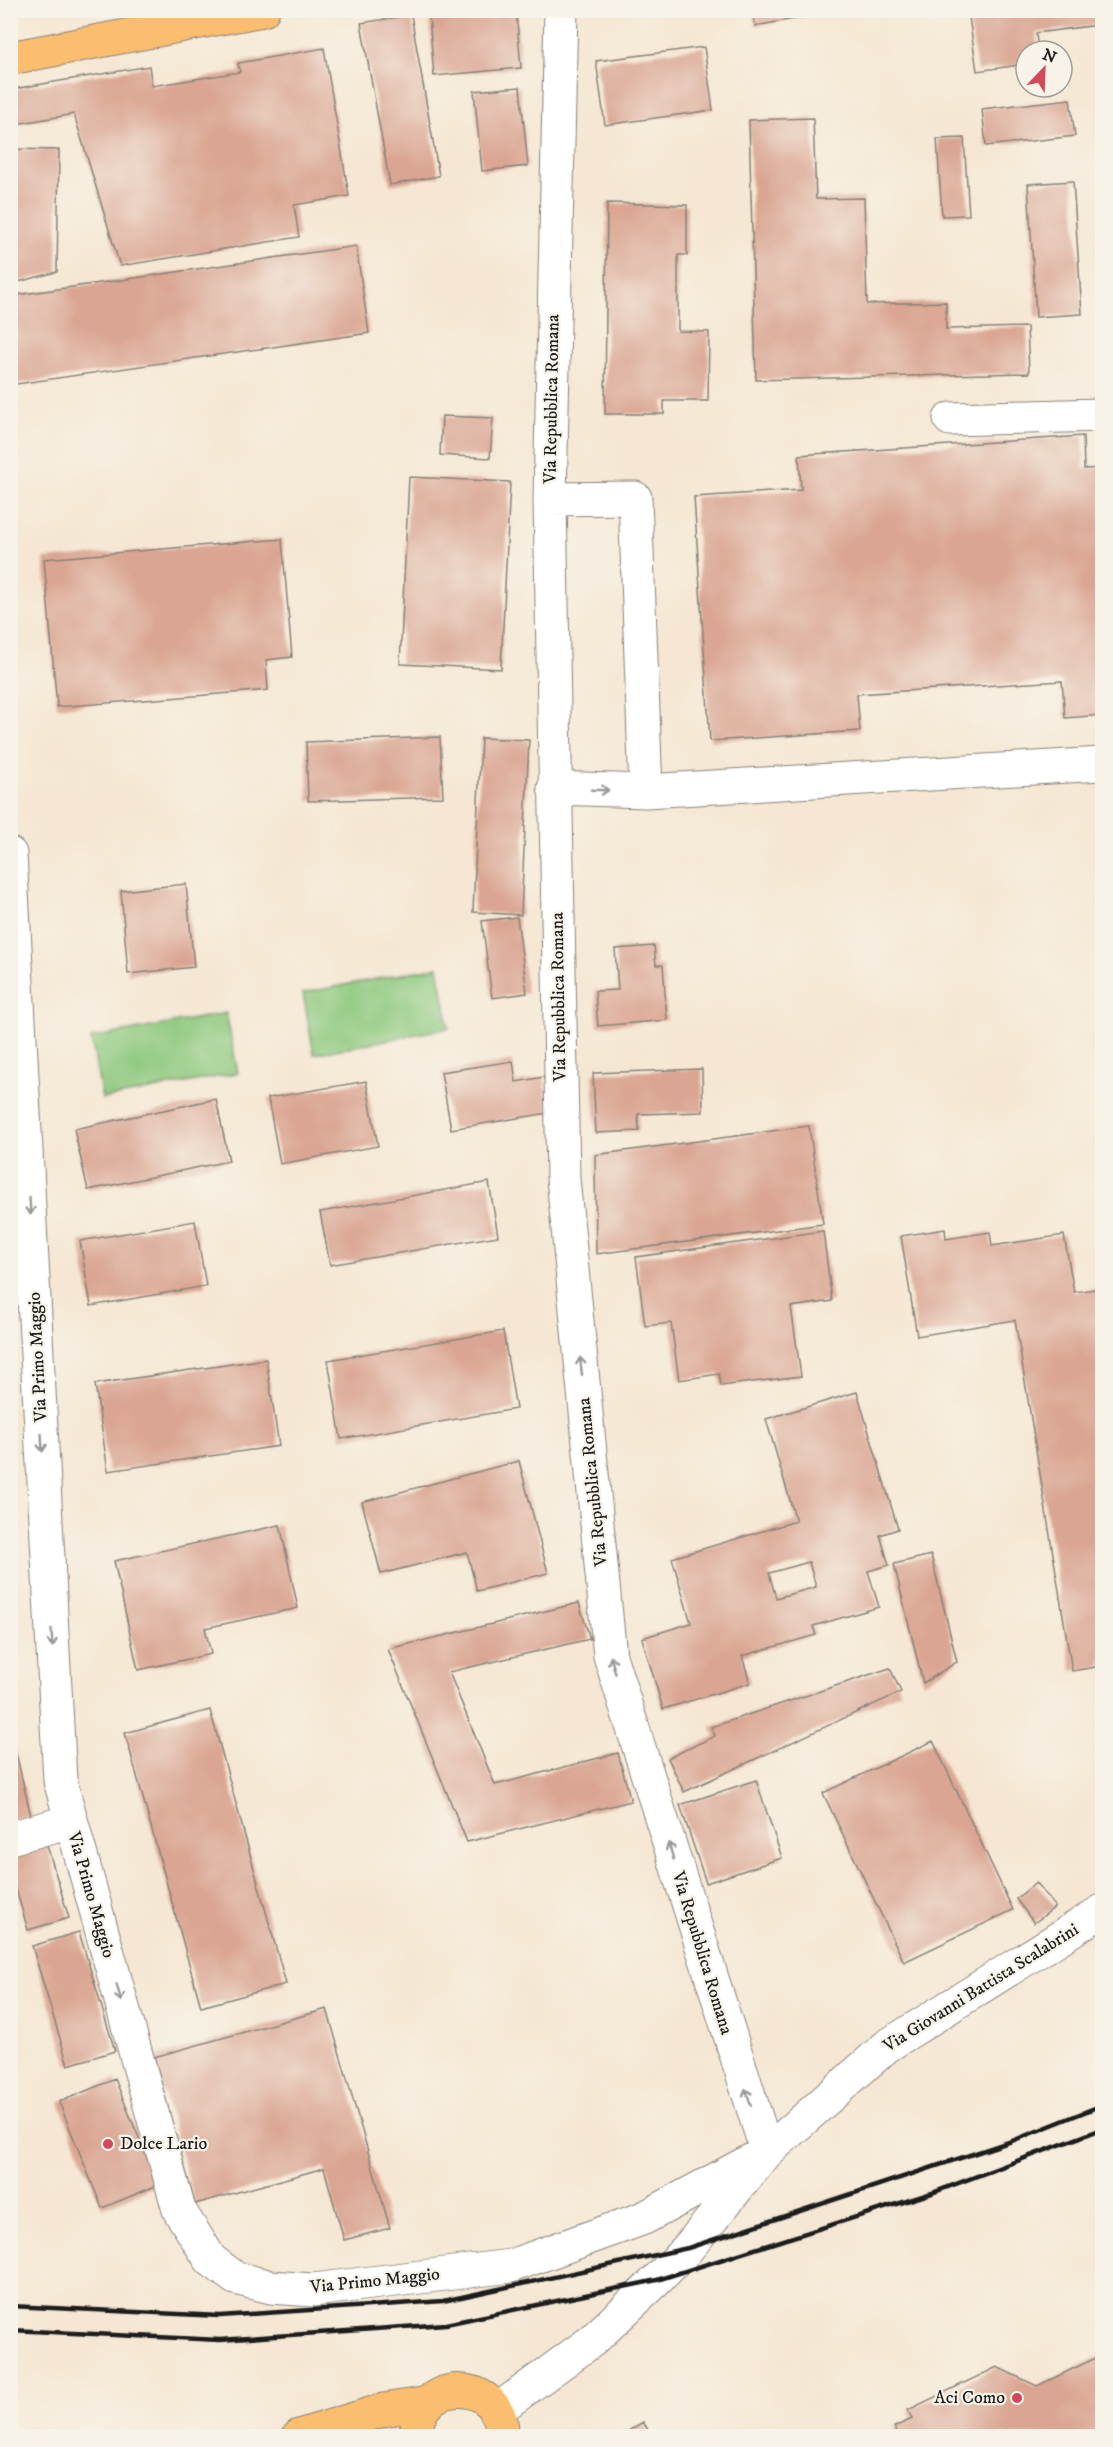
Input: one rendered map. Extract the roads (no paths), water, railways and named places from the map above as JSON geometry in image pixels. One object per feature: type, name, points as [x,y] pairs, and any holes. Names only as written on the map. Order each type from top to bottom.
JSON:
[{"type":"main road","points":[[10,58],[263,10]]},
{"type":"main road","points":[[416,2436],[416,2426],[421,2412],[445,2391],[459,2389],[474,2392],[486,2399],[499,2424]]},
{"type":"main road","points":[[299,2436],[383,2410],[429,2403]]},
{"type":"main road","points":[[346,2436],[375,2436]]},
{"type":"street","name":"Via Repubblica Romana","points":[[561,10],[550,499],[563,1178],[610,1656],[767,2152]]},
{"type":"street","points":[[950,419],[1102,415]]},
{"type":"street","points":[[550,499],[634,498],[646,791]]},
{"type":"street","points":[[554,788],[646,791],[1102,764]]},
{"type":"street","name":"Via Primo Maggio","points":[[10,854],[60,1780],[179,2210],[211,2260],[235,2278],[271,2288],[313,2290],[511,2266],[644,2218],[767,2152]]},
{"type":"street","name":"Via Primo Maggio","points":[[10,1838],[71,1821]]},
{"type":"street","name":"Via Giovanni Battista Scalabrini","points":[[499,2424],[657,2280],[688,2248],[767,2152],[887,2046],[1102,1911]]},
{"type":"railway","points":[[10,2306],[220,2316],[443,2301],[688,2248],[1012,2141],[1102,2105]]},
{"type":"railway","points":[[10,2330],[220,2340],[446,2324],[657,2280],[932,2193],[1102,2129]]},
{"type":"place","name":"Dolce Lario","points":[[108,2144]]},
{"type":"place","name":"Aci Como","points":[[1017,2398]]}]
